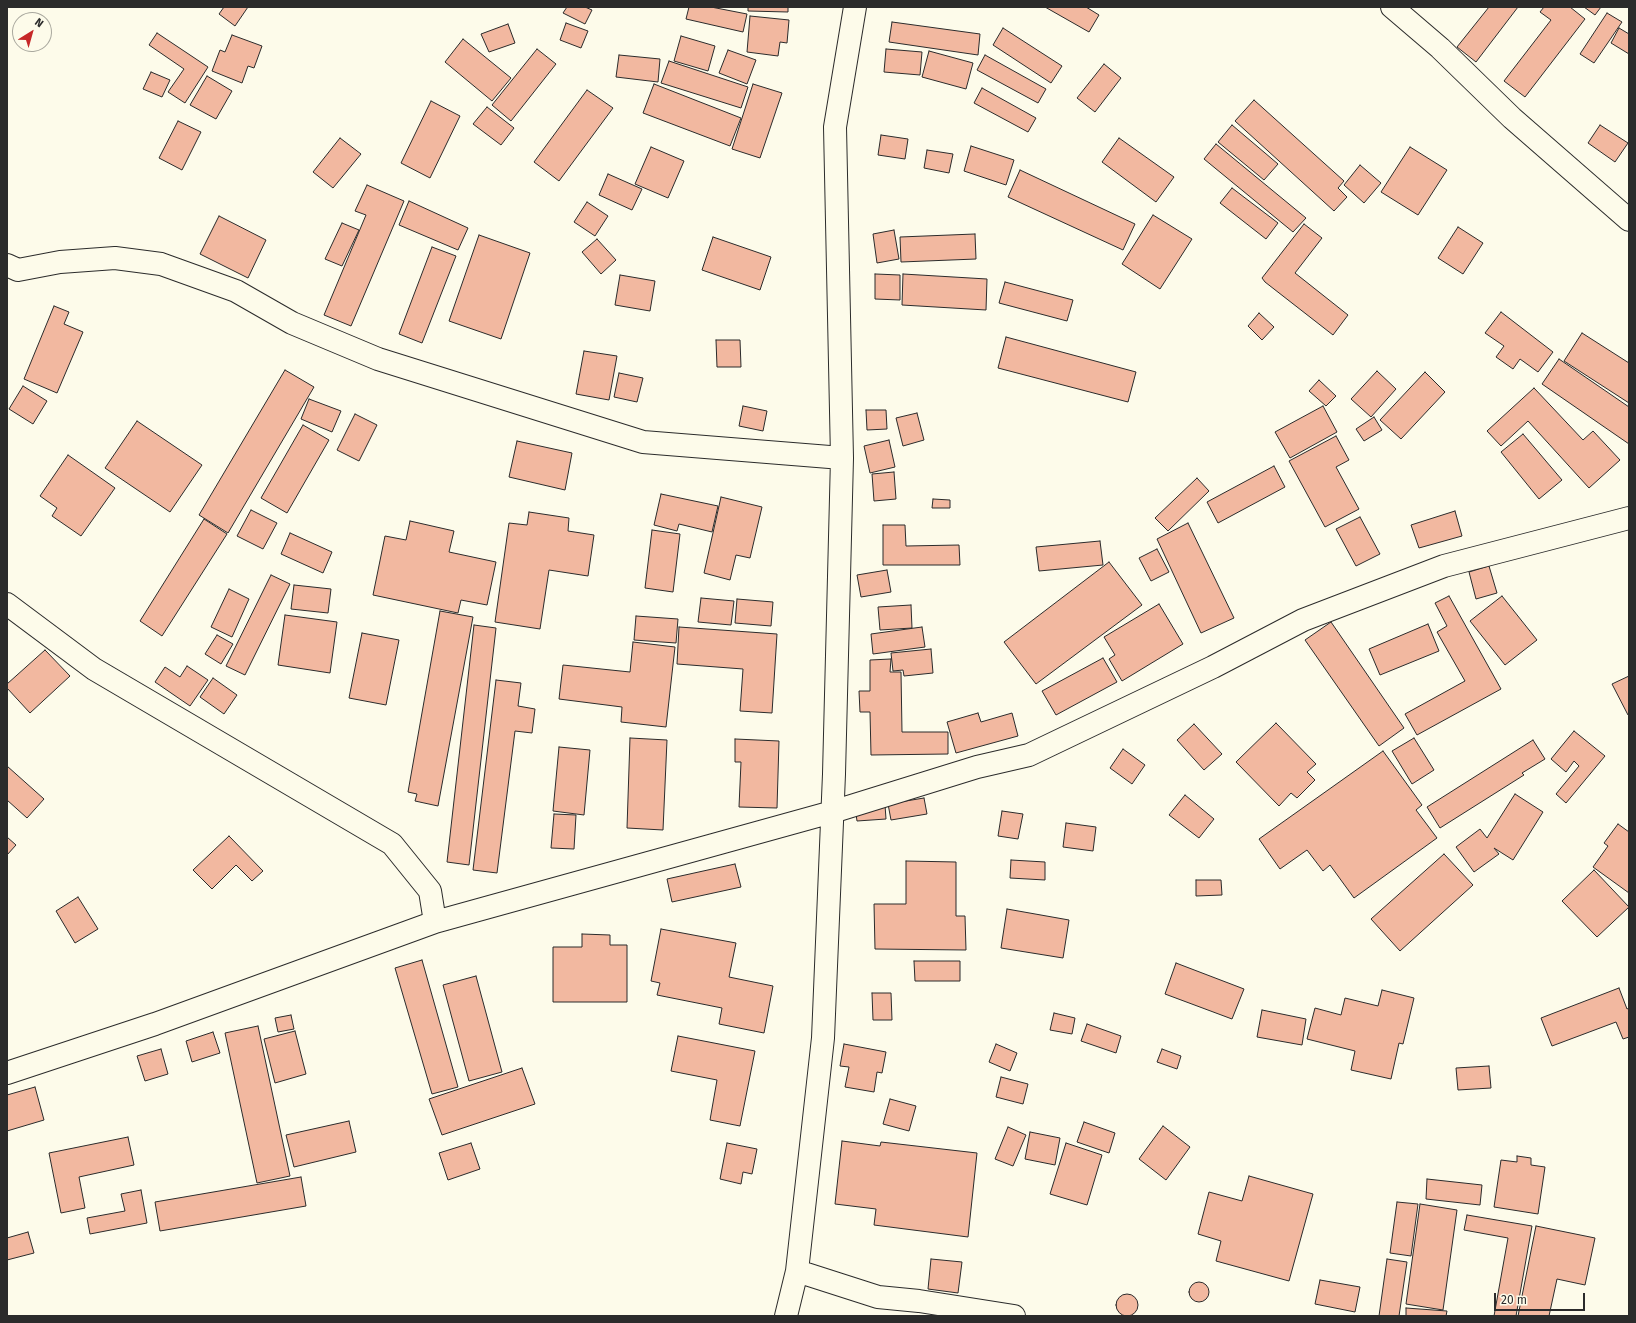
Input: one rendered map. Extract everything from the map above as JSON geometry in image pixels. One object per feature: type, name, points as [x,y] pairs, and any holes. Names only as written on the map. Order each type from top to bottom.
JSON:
[{"type":"street","points":[[786,1316],[796,1271],[823,1038],[834,774],[842,458],[835,127],[855,7]]},
{"type":"street","points":[[1392,7],[1440,48],[1512,118],[1629,220]]},
{"type":"street","points":[[7,265],[18,270],[60,262],[115,258],[161,264],[236,291],[292,323],[378,359],[643,442],[842,458]]},
{"type":"street","points":[[7,1073],[155,1024],[436,922],[832,812],[977,767],[1029,755],[1213,667],[1303,620],[1444,566],[1629,518]]},
{"type":"street","points":[[7,604],[94,669],[392,844],[430,891],[436,922]]},
{"type":"street","points":[[796,1271],[878,1298],[919,1301],[1014,1316]]},
{"type":"building","points":[[224,7],[248,7],[235,26],[219,14]]},
{"type":"building","points":[[567,7],[585,7],[592,10],[585,24],[563,13]]},
{"type":"building","points":[[689,7],[711,7],[747,14],[743,32],[686,19]]},
{"type":"building","points":[[748,7],[788,7],[788,12],[748,11]]},
{"type":"building","points":[[1045,7],[1086,7],[1099,15],[1089,32]]},
{"type":"building","points":[[1489,7],[1518,7],[1476,62],[1457,47]]},
{"type":"building","points":[[1544,7],[1570,7],[1585,19],[1525,97],[1504,81],[1551,20],[1540,12]]},
{"type":"building","points":[[1584,7],[1601,7],[1595,15]]},
{"type":"building","points":[[1607,13],[1622,22],[1594,63],[1580,54]]},
{"type":"building","points":[[750,16],[789,20],[787,43],[780,42],[778,56],[747,52]]},
{"type":"building","points":[[892,22],[980,34],[978,55],[889,42]]},
{"type":"building","points":[[566,23],[588,31],[581,48],[560,40]]},
{"type":"building","points":[[508,24],[515,43],[489,52],[481,34]]},
{"type":"building","points":[[1003,28],[1062,66],[1051,83],[993,45]]},
{"type":"building","points":[[1619,28],[1629,34],[1629,54],[1611,43]]},
{"type":"building","points":[[157,33],[208,67],[185,103],[168,92],[184,69],[149,45]]},
{"type":"building","points":[[232,35],[262,46],[254,68],[248,66],[242,83],[212,71],[220,50],[225,52]]},
{"type":"building","points":[[681,36],[715,46],[708,71],[674,61]]},
{"type":"building","points":[[463,39],[511,78],[492,101],[445,62]]},
{"type":"building","points":[[537,49],[556,64],[511,121],[492,105]]},
{"type":"building","points":[[886,49],[922,52],[920,75],[884,72]]},
{"type":"building","points":[[728,50],[756,60],[747,84],[719,73]]},
{"type":"building","points":[[929,51],[973,63],[966,89],[922,77]]},
{"type":"building","points":[[619,55],[660,59],[658,82],[616,77]]},
{"type":"building","points":[[985,55],[1046,89],[1038,103],[977,70]]},
{"type":"building","points":[[669,61],[748,87],[741,108],[661,83]]},
{"type":"building","points":[[1104,64],[1121,78],[1095,112],[1077,98]]},
{"type":"building","points":[[151,72],[170,80],[162,97],[143,89]]},
{"type":"building","points":[[207,76],[232,91],[216,119],[190,105]]},
{"type":"building","points":[[654,84],[741,118],[730,146],[643,113]]},
{"type":"building","points":[[753,84],[782,93],[760,158],[732,149]]},
{"type":"building","points":[[982,88],[1036,118],[1028,132],[974,103]]},
{"type":"building","points":[[587,90],[613,108],[559,181],[534,162]]},
{"type":"building","points":[[1254,100],[1344,181],[1338,188],[1347,197],[1334,211],[1235,121]]},
{"type":"building","points":[[431,101],[460,116],[430,178],[401,163]]},
{"type":"building","points":[[487,107],[514,128],[501,145],[473,124]]},
{"type":"building","points":[[178,121],[201,132],[182,170],[159,158]]},
{"type":"building","points":[[1232,125],[1278,164],[1264,180],[1218,142]]},
{"type":"building","points":[[1600,125],[1628,143],[1615,162],[1588,143]]},
{"type":"building","points":[[881,135],[908,139],[905,159],[878,155]]},
{"type":"building","points":[[340,138],[361,154],[333,188],[313,172]]},
{"type":"building","points":[[1119,138],[1174,177],[1156,202],[1102,162]]},
{"type":"building","points":[[1216,144],[1306,218],[1293,232],[1204,159]]},
{"type":"building","points":[[971,146],[1014,160],[1006,185],[964,171]]},
{"type":"building","points":[[651,147],[684,161],[668,198],[635,184]]},
{"type":"building","points":[[1410,147],[1447,170],[1418,215],[1381,192]]},
{"type":"building","points":[[927,150],[953,154],[949,173],[924,168]]},
{"type":"building","points":[[1360,165],[1381,183],[1364,203],[1344,185]]},
{"type":"building","points":[[1020,170],[1135,224],[1123,250],[1008,197]]},
{"type":"building","points":[[608,174],[642,189],[632,210],[599,195]]},
{"type":"building","points":[[367,185],[404,201],[351,326],[324,315],[366,215],[355,211]]},
{"type":"building","points":[[1232,188],[1278,223],[1266,239],[1220,203]]},
{"type":"building","points":[[409,201],[468,228],[458,250],[399,225]]},
{"type":"building","points":[[587,202],[608,216],[595,236],[574,222]]},
{"type":"building","points":[[1153,215],[1192,239],[1160,289],[1122,264]]},
{"type":"building","points":[[219,216],[266,240],[248,278],[200,254]]},
{"type":"building","points":[[342,223],[359,230],[342,266],[325,259]]},
{"type":"building","points":[[1304,224],[1322,238],[1295,273],[1348,315],[1333,335],[1265,282],[1262,278]]},
{"type":"building","points":[[1458,227],[1483,243],[1463,274],[1438,258]]},
{"type":"building","points":[[894,230],[899,259],[877,263],[873,234]]},
{"type":"building","points":[[975,234],[976,259],[901,262],[900,237]]},
{"type":"building","points":[[479,235],[530,253],[501,339],[449,321]]},
{"type":"building","points":[[713,237],[771,257],[760,290],[702,270]]},
{"type":"building","points":[[597,239],[616,260],[601,274],[582,252]]},
{"type":"building","points":[[432,247],[456,256],[422,343],[399,334]]},
{"type":"building","points":[[875,274],[900,275],[900,300],[875,299]]},
{"type":"building","points":[[903,274],[987,279],[986,310],[902,305]]},
{"type":"building","points":[[620,275],[655,281],[650,311],[615,305]]},
{"type":"building","points":[[1005,282],[1073,300],[1067,321],[999,303]]},
{"type":"building","points":[[54,306],[69,312],[64,324],[83,332],[57,393],[24,379]]},
{"type":"building","points":[[1501,312],[1553,352],[1538,372],[1520,359],[1513,369],[1496,357],[1504,346],[1485,333]]},
{"type":"building","points":[[1259,313],[1274,327],[1262,340],[1248,326]]},
{"type":"building","points":[[1582,333],[1629,363],[1629,403],[1564,361]]},
{"type":"building","points":[[1006,337],[1136,372],[1128,402],[998,368]]},
{"type":"building","points":[[716,340],[740,340],[741,367],[717,367]]},
{"type":"building","points":[[584,351],[617,356],[609,400],[576,394]]},
{"type":"building","points":[[1559,359],[1629,407],[1629,444],[1542,384]]},
{"type":"building","points":[[285,370],[314,387],[228,533],[199,515]]},
{"type":"building","points":[[1377,371],[1396,389],[1371,417],[1351,399]]},
{"type":"building","points":[[1425,372],[1445,392],[1401,439],[1380,420]]},
{"type":"building","points":[[619,373],[643,378],[637,402],[614,397]]},
{"type":"building","points":[[1319,380],[1336,396],[1326,406],[1309,391]]},
{"type":"building","points":[[23,386],[47,401],[33,424],[9,409]]},
{"type":"building","points":[[1534,388],[1583,440],[1593,431],[1620,460],[1589,488],[1528,421],[1501,446],[1487,431]]},
{"type":"building","points":[[309,399],[341,411],[332,432],[301,419]]},
{"type":"building","points":[[743,406],[767,411],[763,431],[739,426]]},
{"type":"building","points":[[1323,406],[1337,432],[1290,458],[1275,432]]},
{"type":"building","points":[[866,410],[886,410],[887,429],[867,430]]},
{"type":"building","points":[[917,413],[924,440],[903,446],[896,418]]},
{"type":"building","points":[[355,414],[377,425],[359,461],[337,450]]},
{"type":"building","points":[[1374,417],[1382,430],[1364,441],[1356,429]]},
{"type":"building","points":[[137,421],[202,465],[170,512],[105,468]]},
{"type":"building","points":[[303,425],[329,440],[287,513],[261,498]]},
{"type":"building","points":[[1523,434],[1562,480],[1539,499],[1501,452]]},
{"type":"building","points":[[1336,436],[1349,460],[1336,467],[1359,509],[1325,527],[1289,461]]},
{"type":"building","points":[[889,440],[895,467],[870,473],[864,446]]},
{"type":"building","points":[[517,441],[572,453],[565,490],[509,477]]},
{"type":"building","points":[[68,455],[115,488],[81,536],[52,516],[57,508],[40,496]]},
{"type":"building","points":[[1274,466],[1285,487],[1218,523],[1207,502]]},
{"type":"building","points":[[894,472],[896,499],[874,501],[872,474]]},
{"type":"building","points":[[1197,478],[1209,491],[1168,531],[1155,518]]},
{"type":"building","points":[[661,494],[718,506],[712,532],[679,524],[677,531],[654,525]]},
{"type":"building","points":[[721,497],[762,507],[750,558],[736,555],[730,580],[704,573]]},
{"type":"building","points":[[933,499],[950,500],[950,508],[932,508]]},
{"type":"building","points":[[251,510],[277,523],[263,549],[237,536]]},
{"type":"building","points":[[1455,511],[1462,536],[1419,548],[1411,525]]},
{"type":"building","points":[[529,512],[569,518],[568,531],[594,535],[588,576],[549,570],[540,629],[495,622],[509,523],[527,525]]},
{"type":"building","points":[[1360,517],[1380,554],[1356,566],[1336,529]]},
{"type":"building","points":[[204,519],[227,534],[162,636],[140,621]]},
{"type":"building","points":[[410,521],[454,531],[449,552],[496,562],[487,605],[461,600],[458,613],[373,595],[385,536],[406,540]]},
{"type":"building","points":[[1188,523],[1234,618],[1201,633],[1157,539]]},
{"type":"building","points":[[883,525],[905,525],[906,546],[959,545],[960,565],[883,565]]},
{"type":"building","points":[[652,530],[680,534],[673,592],[645,588]]},
{"type":"building","points":[[290,533],[332,552],[323,573],[281,554]]},
{"type":"building","points":[[1100,541],[1103,565],[1039,571],[1036,547]]},
{"type":"building","points":[[1157,549],[1169,572],[1151,581],[1139,558]]},
{"type":"building","points":[[1109,562],[1142,605],[1036,684],[1004,642]]},
{"type":"building","points":[[1489,566],[1497,593],[1476,599],[1469,572]]},
{"type":"building","points":[[887,570],[891,592],[861,597],[857,575]]},
{"type":"building","points":[[271,575],[290,584],[245,675],[226,666]]},
{"type":"building","points":[[294,585],[331,589],[328,613],[291,609]]},
{"type":"building","points":[[229,589],[249,599],[232,637],[211,627]]},
{"type":"building","points":[[1449,596],[1501,689],[1417,735],[1405,714],[1465,681],[1437,632],[1447,626],[1435,603]]},
{"type":"building","points":[[1502,596],[1537,640],[1505,665],[1470,621]]},
{"type":"building","points":[[701,598],[734,601],[731,625],[698,622]]},
{"type":"building","points":[[737,599],[773,602],[771,626],[735,623]]},
{"type":"building","points":[[1159,604],[1183,644],[1122,681],[1109,659],[1115,655],[1104,637]]},
{"type":"building","points":[[911,605],[912,628],[880,630],[878,607]]},
{"type":"building","points":[[440,611],[473,617],[438,806],[415,801],[417,794],[408,792]]},
{"type":"building","points":[[285,615],[337,622],[330,673],[278,665]]},
{"type":"building","points":[[636,616],[678,619],[676,643],[634,640]]},
{"type":"building","points":[[1331,622],[1404,728],[1379,746],[1305,640]]},
{"type":"building","points":[[1428,624],[1439,651],[1380,675],[1369,649]]},
{"type":"building","points":[[474,625],[496,628],[469,865],[447,862]]},
{"type":"building","points":[[679,627],[777,634],[772,713],[740,711],[743,669],[677,664]]},
{"type":"building","points":[[922,627],[925,647],[873,654],[871,634]]},
{"type":"building","points":[[362,633],[399,640],[386,705],[349,698]]},
{"type":"building","points":[[217,635],[233,644],[221,664],[205,654]]},
{"type":"building","points":[[633,642],[675,647],[666,727],[621,722],[622,707],[559,699],[563,665],[630,672]]},
{"type":"building","points":[[931,649],[933,673],[904,676],[903,670],[893,671],[891,653]]},
{"type":"building","points":[[45,650],[70,676],[30,713],[7,688],[7,684]]},
{"type":"building","points":[[1103,658],[1117,682],[1056,715],[1042,691]]},
{"type":"building","points":[[891,659],[890,672],[901,672],[902,732],[948,732],[948,754],[871,755],[870,712],[860,712],[859,691],[870,691],[870,660]]},
{"type":"building","points":[[187,666],[208,680],[190,706],[155,682],[165,667],[180,677]]},
{"type":"building","points":[[1629,676],[1629,714],[1628,715],[1612,684]]},
{"type":"building","points":[[213,678],[237,695],[224,714],[200,697]]},
{"type":"building","points":[[496,680],[521,683],[518,706],[535,709],[532,733],[515,731],[497,873],[473,870]]},
{"type":"building","points":[[978,713],[981,722],[1012,713],[1018,736],[956,753],[947,722]]},
{"type":"building","points":[[1276,723],[1316,764],[1307,772],[1315,780],[1297,798],[1291,793],[1279,806],[1236,762]]},
{"type":"building","points":[[1194,724],[1222,754],[1204,770],[1177,740]]},
{"type":"building","points":[[1574,731],[1605,756],[1566,803],[1556,794],[1579,766],[1574,761],[1566,772],[1551,759]]},
{"type":"building","points":[[630,738],[667,740],[663,830],[627,828]]},
{"type":"building","points":[[1414,738],[1434,770],[1412,784],[1392,751]]},
{"type":"building","points":[[735,739],[779,741],[777,808],[739,807],[741,762],[735,762]]},
{"type":"building","points":[[1533,740],[1545,759],[1522,773],[1524,775],[1440,828],[1427,807]]},
{"type":"building","points":[[559,747],[590,750],[584,815],[553,811]]},
{"type":"building","points":[[1123,749],[1145,765],[1132,784],[1110,768]]},
{"type":"building","points":[[1383,751],[1422,805],[1416,810],[1437,838],[1354,898],[1330,865],[1323,871],[1307,850],[1280,869],[1259,839]]},
{"type":"building","points":[[7,766],[44,799],[27,818],[7,800]]},
{"type":"building","points":[[1515,794],[1543,812],[1513,860],[1494,848],[1499,854],[1474,872],[1456,847],[1480,829],[1487,838]]},
{"type":"building","points":[[1185,795],[1214,819],[1199,838],[1169,815]]},
{"type":"building","points":[[924,798],[927,814],[891,820],[888,804]]},
{"type":"building","points":[[885,805],[886,819],[857,821],[855,807]]},
{"type":"building","points":[[1002,811],[1023,814],[1018,839],[998,836]]},
{"type":"building","points":[[554,814],[576,815],[574,849],[551,848]]},
{"type":"building","points":[[1066,823],[1096,827],[1093,851],[1063,847]]},
{"type":"building","points":[[1618,824],[1629,832],[1629,893],[1593,867],[1608,846],[1604,843]]},
{"type":"building","points":[[229,836],[263,871],[252,881],[236,865],[212,889],[193,870]]},
{"type":"building","points":[[7,837],[16,845],[7,855]]},
{"type":"building","points":[[1444,854],[1473,885],[1400,951],[1371,919]]},
{"type":"building","points":[[1011,860],[1045,862],[1045,880],[1010,878]]},
{"type":"building","points":[[906,861],[956,862],[956,916],[965,916],[966,950],[875,949],[874,904],[906,904]]},
{"type":"building","points":[[735,864],[741,887],[672,902],[667,879]]},
{"type":"building","points":[[1594,870],[1629,907],[1597,937],[1562,901]]},
{"type":"building","points":[[1196,880],[1221,880],[1222,895],[1196,896]]},
{"type":"building","points":[[78,897],[98,929],[75,943],[56,911]]},
{"type":"building","points":[[1007,909],[1069,920],[1063,958],[1001,948]]},
{"type":"building","points":[[661,929],[736,943],[729,977],[773,986],[764,1033],[719,1024],[722,1008],[657,995],[660,983],[651,981]]},
{"type":"building","points":[[582,934],[610,935],[610,945],[627,945],[627,1002],[553,1002],[553,947],[582,947]]},
{"type":"building","points":[[422,960],[458,1087],[432,1094],[395,968]]},
{"type":"building","points":[[914,961],[960,961],[960,981],[915,981]]},
{"type":"building","points":[[1176,963],[1244,989],[1232,1019],[1165,994]]},
{"type":"building","points":[[476,976],[502,1072],[469,1081],[443,985]]},
{"type":"building","points":[[1619,988],[1627,1009],[1629,1008],[1629,1037],[1623,1039],[1616,1022],[1552,1046],[1541,1018]]},
{"type":"building","points":[[1382,990],[1414,998],[1403,1044],[1399,1043],[1391,1079],[1351,1070],[1355,1051],[1307,1039],[1315,1008],[1341,1015],[1345,998],[1378,1006]]},
{"type":"building","points":[[872,993],[891,993],[892,1020],[873,1020]]},
{"type":"building","points":[[1262,1010],[1306,1019],[1302,1045],[1257,1037]]},
{"type":"building","points":[[1054,1013],[1075,1018],[1072,1034],[1050,1030]]},
{"type":"building","points":[[291,1015],[294,1029],[278,1032],[275,1018]]},
{"type":"building","points":[[1087,1024],[1121,1036],[1116,1053],[1081,1041]]},
{"type":"building","points":[[258,1026],[290,1176],[257,1183],[225,1033]]},
{"type":"building","points":[[295,1031],[306,1074],[275,1083],[264,1039]]},
{"type":"building","points":[[213,1032],[220,1053],[192,1062],[186,1041]]},
{"type":"building","points":[[678,1036],[755,1051],[740,1126],[710,1120],[717,1080],[671,1071]]},
{"type":"building","points":[[844,1044],[886,1052],[882,1073],[877,1072],[874,1092],[845,1087],[849,1067],[840,1066]]},
{"type":"building","points":[[996,1044],[1017,1053],[1010,1071],[989,1062]]},
{"type":"building","points":[[161,1049],[168,1074],[145,1081],[137,1056]]},
{"type":"building","points":[[1162,1049],[1181,1056],[1177,1069],[1157,1062]]},
{"type":"building","points":[[1489,1066],[1491,1088],[1458,1090],[1456,1068]]},
{"type":"building","points":[[522,1068],[535,1104],[442,1135],[429,1099]]},
{"type":"building","points":[[1001,1077],[1028,1084],[1023,1104],[996,1097]]},
{"type":"building","points":[[35,1087],[44,1120],[7,1131],[7,1095]]},
{"type":"building","points":[[890,1099],[916,1106],[909,1131],[883,1124]]},
{"type":"building","points":[[349,1121],[356,1152],[294,1167],[286,1135]]},
{"type":"building","points":[[1084,1122],[1115,1133],[1109,1153],[1077,1142]]},
{"type":"building","points":[[1163,1126],[1190,1147],[1166,1180],[1139,1159]]},
{"type":"building","points":[[1008,1127],[1026,1135],[1013,1166],[995,1159]]},
{"type":"building","points":[[1030,1132],[1060,1138],[1055,1165],[1025,1159]]},
{"type":"building","points":[[128,1137],[134,1165],[79,1177],[85,1208],[61,1213],[49,1153]]},
{"type":"building","points":[[842,1141],[880,1146],[881,1142],[977,1153],[968,1237],[874,1225],[876,1209],[835,1204]]},
{"type":"building","points":[[471,1143],[480,1169],[448,1180],[439,1153]]},
{"type":"building","points":[[727,1143],[757,1149],[752,1174],[743,1172],[741,1184],[720,1179]]},
{"type":"building","points":[[1066,1143],[1102,1155],[1087,1205],[1050,1194]]},
{"type":"building","points":[[1517,1156],[1531,1158],[1531,1165],[1545,1167],[1538,1214],[1494,1207],[1501,1160],[1517,1162]]},
{"type":"building","points":[[1249,1176],[1313,1194],[1289,1281],[1216,1261],[1221,1241],[1198,1234],[1209,1192],[1242,1201]]},
{"type":"building","points":[[301,1177],[306,1206],[160,1231],[155,1202]]},
{"type":"building","points":[[1427,1179],[1482,1185],[1480,1205],[1426,1199]]},
{"type":"building","points":[[141,1190],[147,1223],[90,1234],[87,1218],[125,1211],[121,1194]]},
{"type":"building","points":[[1397,1202],[1418,1204],[1411,1256],[1390,1253]]},
{"type":"building","points":[[1420,1204],[1457,1210],[1443,1310],[1406,1304]]},
{"type":"building","points":[[1467,1215],[1532,1226],[1516,1316],[1494,1316],[1508,1238],[1464,1230]]},
{"type":"building","points":[[1536,1226],[1595,1238],[1585,1285],[1557,1279],[1549,1316],[1518,1316]]},
{"type":"building","points":[[28,1232],[34,1253],[7,1260],[7,1238]]},
{"type":"building","points":[[931,1259],[962,1262],[958,1293],[928,1289]]},
{"type":"building","points":[[1387,1259],[1407,1262],[1399,1316],[1379,1316]]},
{"type":"building","points":[[1320,1280],[1360,1287],[1355,1312],[1315,1304]]},
{"type":"building","points":[[1199,1282],[1206,1285],[1209,1292],[1206,1299],[1199,1302],[1192,1299],[1189,1292],[1192,1285]]},
{"type":"building","points":[[1123,1294],[1131,1294],[1138,1301],[1138,1309],[1131,1316],[1123,1316],[1116,1309],[1116,1301]]},
{"type":"building","points":[[1406,1308],[1447,1311],[1446,1316],[1406,1316]]}]
